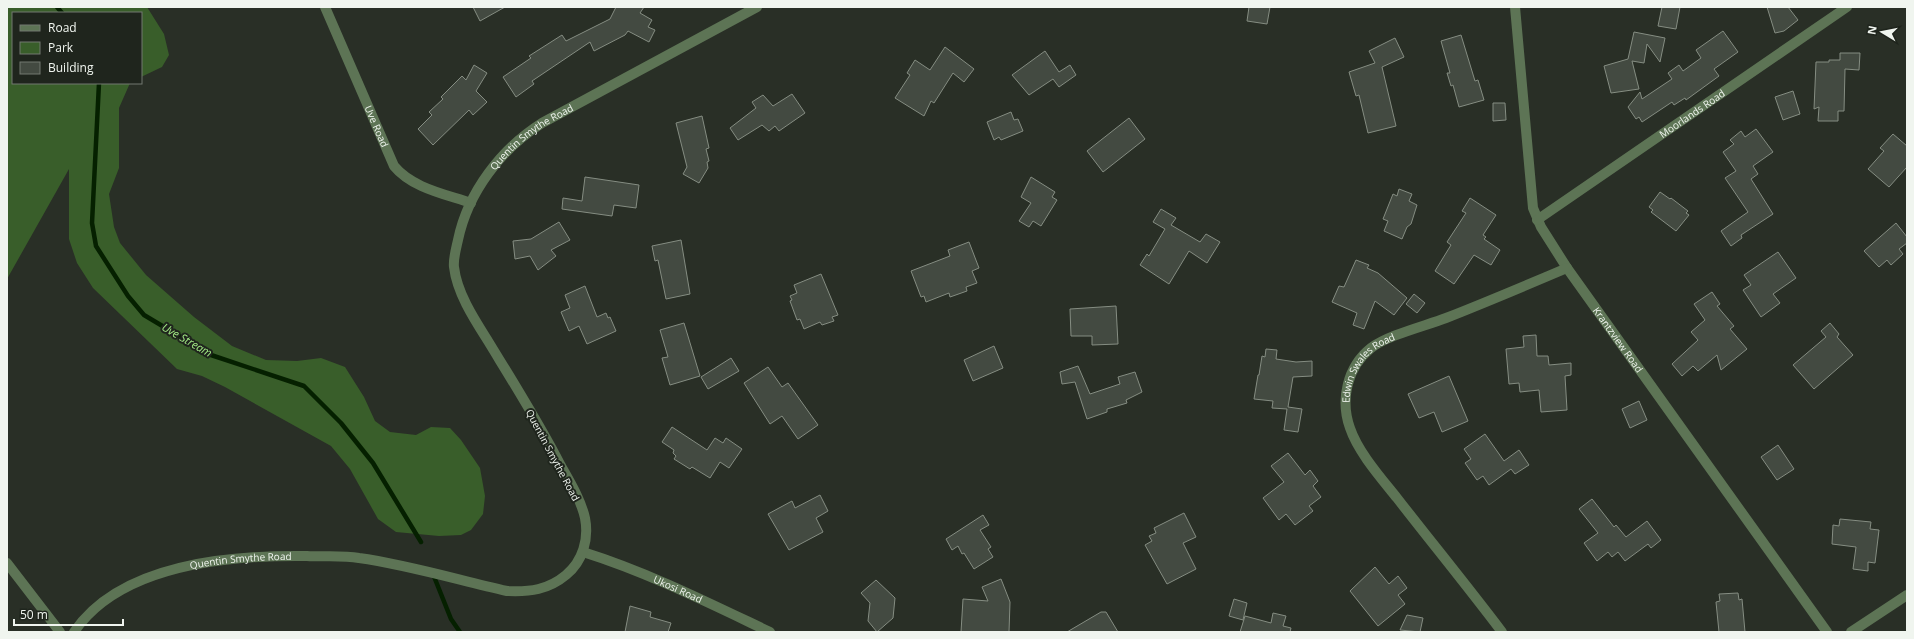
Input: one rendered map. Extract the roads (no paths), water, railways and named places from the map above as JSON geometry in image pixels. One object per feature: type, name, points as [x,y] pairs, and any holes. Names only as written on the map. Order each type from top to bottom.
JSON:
[{"type":"street","name":"Uve Road","points":[[325,7],[394,166],[403,175],[419,184],[471,203]]},
{"type":"street","name":"Quentin Smythe Road","points":[[74,632],[95,609],[115,594],[137,582],[161,572],[211,562],[262,556],[357,558],[404,566],[507,591],[524,592],[540,590],[556,584],[571,571],[582,552],[586,536],[585,518],[577,496],[548,441],[475,320],[459,286],[454,265],[462,224],[480,187],[499,159],[532,129],[757,7]]},
{"type":"street","name":"Krantzview Road","points":[[1515,7],[1533,208],[1537,220],[1567,268],[1827,632]]},
{"type":"street","name":"Moorlands Road","points":[[1537,220],[1847,7]]},
{"type":"street","name":"Edwin Swales Road","points":[[1502,632],[1386,484],[1359,446],[1350,428],[1346,408],[1349,379],[1352,370],[1360,359],[1370,349],[1384,340],[1470,309],[1567,268]]},
{"type":"street","name":"Ukosi Road","points":[[582,552],[642,574],[770,632]]},
{"type":"street","points":[[7,563],[60,632]]},
{"type":"street","points":[[1851,632],[1907,595]]},
{"type":"waterway","name":"Uve Stream","points":[[57,7],[61,12]]},
{"type":"waterway","name":"Uve Stream","points":[[99,84],[92,223],[96,246],[128,296],[144,315],[211,355],[304,386],[341,423],[373,463],[421,542]]},
{"type":"waterway","name":"Uve Stream","points":[[433,574],[451,619],[460,632]]}]
